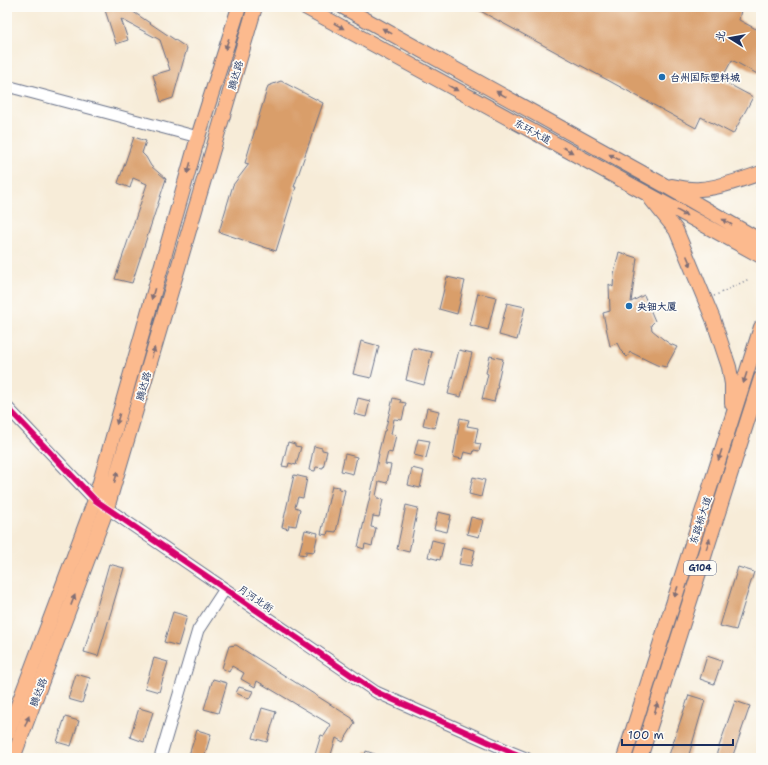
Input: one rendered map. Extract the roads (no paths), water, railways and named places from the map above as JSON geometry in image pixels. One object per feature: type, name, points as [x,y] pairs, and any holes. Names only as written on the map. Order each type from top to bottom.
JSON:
[{"type":"main road","name":"腾达路","points":[[7,734],[95,500],[198,137],[238,7]]},
{"type":"main road","name":"腾达路","points":[[13,758],[107,508],[255,7]]},
{"type":"main road","name":"东环大道","points":[[305,7],[761,256]]},
{"type":"main road","name":"东环大道","points":[[343,7],[664,185],[761,241]]},
{"type":"main road","points":[[664,185],[700,189],[758,179]]},
{"type":"main road","points":[[646,193],[676,230],[713,319],[729,367],[732,384],[732,418]]},
{"type":"main road","name":"东路桥大道","points":[[624,758],[761,327]]},
{"type":"main road","name":"东路桥大道","points":[[640,758],[761,378]]},
{"type":"main road","points":[[750,411],[761,397]]},
{"type":"street","points":[[7,86],[198,137]]},
{"type":"street","name":"月河北街","points":[[7,407],[95,500],[376,692],[526,758]]},
{"type":"street","points":[[160,758],[198,630],[225,589]]},
{"type":"place","name":"台州国际塑料城","points":[[662,77]]},
{"type":"place","name":"央钿大厦","points":[[629,306]]}]
